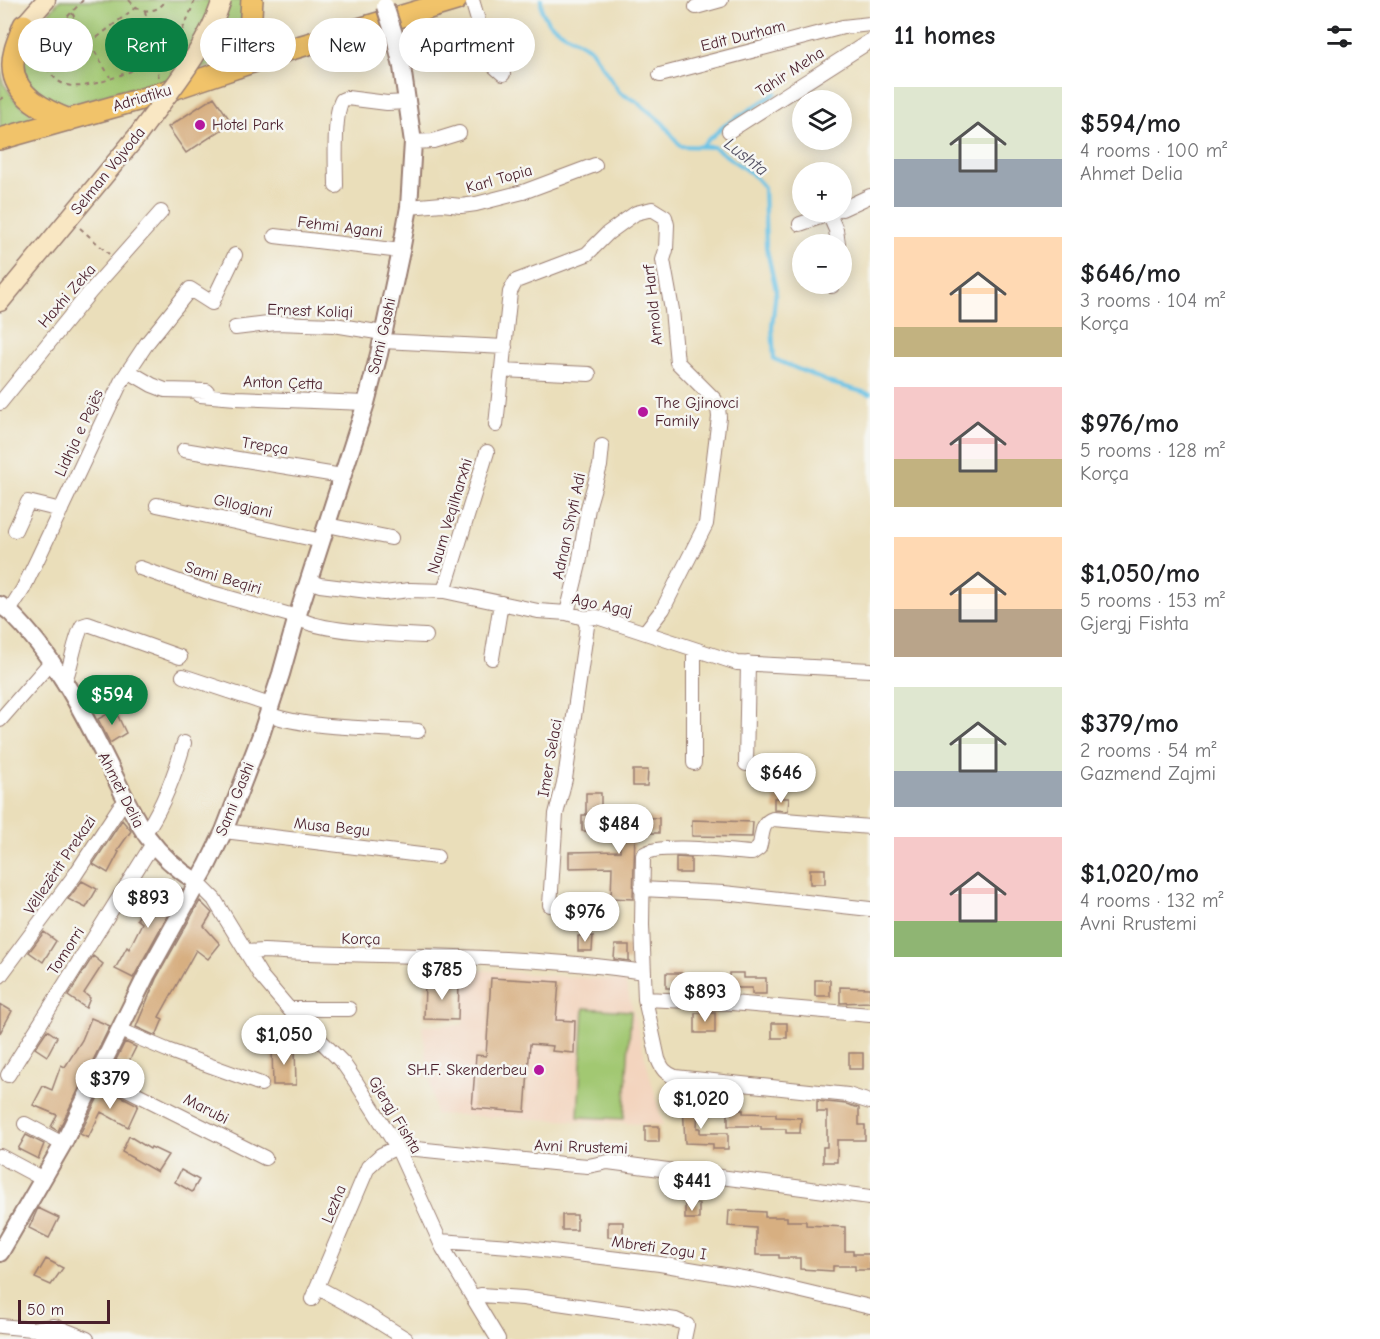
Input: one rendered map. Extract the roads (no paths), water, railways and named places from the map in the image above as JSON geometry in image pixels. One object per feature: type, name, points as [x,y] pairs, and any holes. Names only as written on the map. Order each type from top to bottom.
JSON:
[{"type":"main road","points":[[30,18],[46,0]]},
{"type":"main road","name":"Selman Vojvoda","points":[[0,302],[138,135],[188,66],[218,12],[222,0]]},
{"type":"main road","points":[[250,18],[252,0]]},
{"type":"main road","name":"Adriatiku","points":[[296,48],[456,0]]},
{"type":"main road","points":[[0,51],[18,32]]},
{"type":"main road","points":[[18,45],[13,61],[14,76],[18,86],[37,104],[69,120]]},
{"type":"main road","name":"Adriatiku","points":[[0,139],[163,92],[223,72]]},
{"type":"street","points":[[472,0],[489,58],[503,74]]},
{"type":"street","points":[[696,7],[721,0]]},
{"type":"street","name":"Sami Gashi","points":[[0,1253],[63,1144],[147,974],[224,831],[269,709],[366,403],[409,207],[413,141],[395,37],[385,3]]},
{"type":"street","name":"Edit Durham","points":[[660,75],[833,30],[870,24]]},
{"type":"street","name":"Tahir Meha","points":[[729,131],[870,41]]},
{"type":"street","points":[[336,186],[339,105],[342,100],[347,98],[387,103],[408,102]]},
{"type":"street","points":[[413,141],[433,141],[459,133]]},
{"type":"street","name":"Karl Topia","points":[[409,207],[476,204],[522,192],[596,165]]},
{"type":"street","points":[[852,204],[870,196]]},
{"type":"street","name":"Arnold Harf","points":[[496,425],[510,292],[516,281],[587,254],[608,232],[636,213],[652,209],[665,217],[666,250],[663,260],[672,310],[677,362],[715,400],[719,417],[706,524],[663,609],[645,632]]},
{"type":"street","name":"Haxhi Zeka","points":[[0,403],[38,354],[161,212]]},
{"type":"street","points":[[800,224],[806,222]]},
{"type":"street","name":"Fehmi Agani","points":[[275,236],[401,251]]},
{"type":"street","name":"Lidhja e Pejës","points":[[3,609],[23,589],[128,371],[190,289],[212,303],[235,255]]},
{"type":"street","name":"Ernest Koliqi","points":[[235,328],[276,323],[334,325],[382,337]]},
{"type":"street","points":[[382,337],[505,347]]},
{"type":"street","points":[[502,370],[589,374]]},
{"type":"street","name":"Anton Çetta","points":[[128,371],[165,390],[236,398],[366,403]]},
{"type":"street","name":"Adnan Shyti Adi","points":[[567,613],[579,564],[588,508],[600,466],[602,446]]},
{"type":"street","name":"Trepça","points":[[184,450],[342,476]]},
{"type":"street","name":"Naum Veqilharxhi","points":[[444,591],[487,452]]},
{"type":"street","points":[[15,530],[28,502],[61,510]]},
{"type":"street","name":"Gllogjani","points":[[157,505],[322,541]]},
{"type":"street","points":[[327,525],[391,538]]},
{"type":"street","name":"Sami Beqiri","points":[[141,568],[205,591],[297,617],[310,624],[364,632],[426,636]]},
{"type":"street","name":"Ago Agaj","points":[[309,581],[320,585],[384,592],[444,591],[538,611],[567,613],[584,618],[597,617],[737,663],[870,670]]},
{"type":"street","points":[[492,658],[501,603]]},
{"type":"street","name":"Ahmet Delia","points":[[3,609],[37,643],[64,683],[106,758],[126,802],[148,839],[179,871],[197,882]]},
{"type":"street","name":"Imer Selaci","points":[[550,905],[554,836],[580,684],[586,626],[584,618]]},
{"type":"street","points":[[64,683],[79,633],[82,626],[88,624],[180,657]]},
{"type":"street","points":[[694,650],[694,764]]},
{"type":"street","points":[[0,720],[50,663]]},
{"type":"street","points":[[746,764],[748,663]]},
{"type":"street","points":[[183,676],[269,709],[285,719],[418,730]]},
{"type":"street","name":"Ahmet Delia","points":[[148,839],[151,825],[166,793],[184,743]]},
{"type":"street","name":"Vëllezërit Prekazi","points":[[0,976],[75,875],[119,808],[126,802]]},
{"type":"street","points":[[870,827],[772,819],[766,821],[759,848],[752,853],[702,849],[651,849],[643,855],[641,889],[645,999],[658,1059],[661,1068],[666,1073],[675,1077],[848,1095],[870,1102]]},
{"type":"street","name":"Musa Begu","points":[[224,831],[437,857]]},
{"type":"street","name":"Tomorri","points":[[8,1075],[148,839]]},
{"type":"street","name":"Gjergj Fishta","points":[[197,882],[214,899],[261,976],[289,1009],[343,1063],[381,1120],[397,1147],[440,1241],[498,1339]]},
{"type":"street","points":[[641,889],[724,893],[870,909]]},
{"type":"street","name":"Korça","points":[[246,952],[487,958],[610,967],[644,972]]},
{"type":"street","points":[[645,999],[732,1003],[870,1015]]},
{"type":"street","points":[[289,1009],[349,1009]]},
{"type":"street","points":[[120,1030],[167,1050],[261,1084]]},
{"type":"street","name":"Marubi","points":[[99,1075],[265,1158]]},
{"type":"street","points":[[25,1124],[63,1144]]},
{"type":"street","name":"Avni Rrustemi","points":[[397,1147],[588,1166],[608,1162],[870,1197]]},
{"type":"street","name":"Lezha","points":[[397,1147],[381,1155],[368,1167],[315,1293],[366,1314],[406,1339]]},
{"type":"street","points":[[0,1156],[43,1179]]},
{"type":"street","name":"Mbreti Zogu I","points":[[440,1241],[510,1246],[660,1264],[760,1281],[870,1306]]},
{"type":"street","points":[[473,1297],[481,1295],[523,1299],[676,1320],[687,1325],[684,1339]]},
{"type":"street","points":[[0,1326],[32,1329],[54,1326],[87,1339]]},
{"type":"street","points":[[32,1329],[58,1339]]},
{"type":"waterway","name":"Lushta","points":[[541,0],[542,11],[548,22],[590,48],[620,93],[636,101],[663,123],[680,146],[714,147],[753,175],[764,187],[766,246],[776,290],[772,327],[774,359],[831,383],[870,394]]},
{"type":"waterway","points":[[701,146],[724,126],[776,93]]},
{"type":"place","name":"Hotel Park","points":[[200,125]]},
{"type":"place","name":"The Gjinovci Family","points":[[643,412]]},
{"type":"place","name":"SH.F. Skenderbeu","points":[[539,1070]]}]
